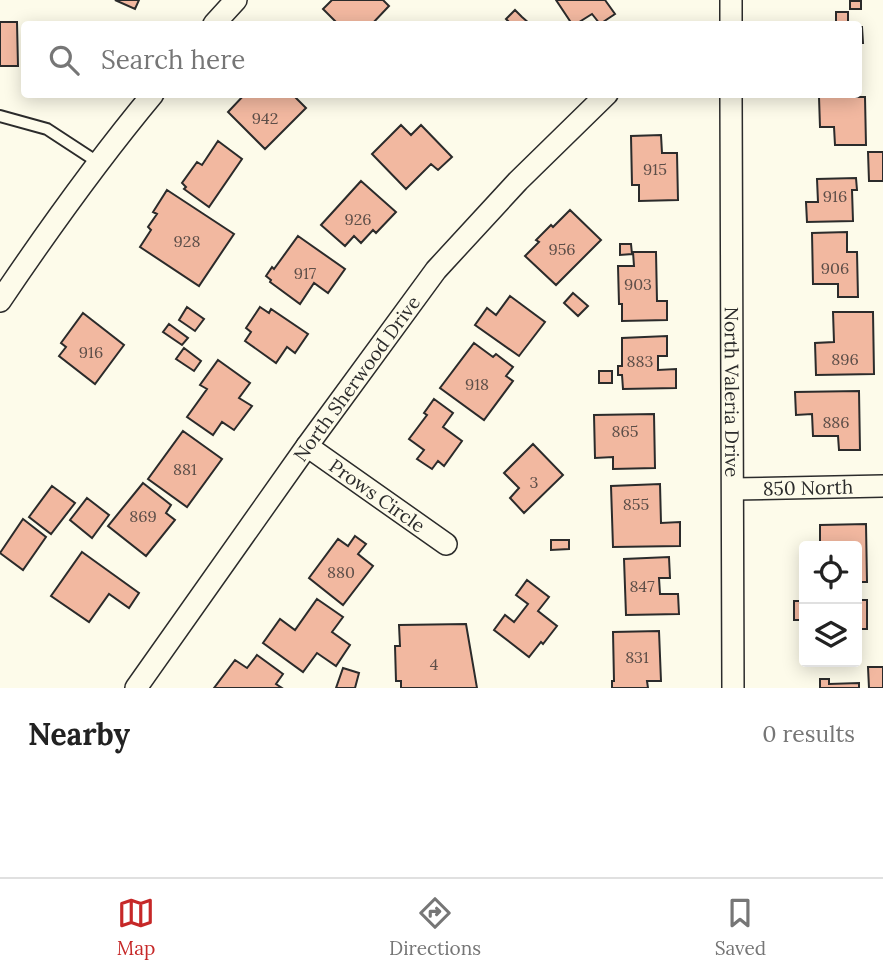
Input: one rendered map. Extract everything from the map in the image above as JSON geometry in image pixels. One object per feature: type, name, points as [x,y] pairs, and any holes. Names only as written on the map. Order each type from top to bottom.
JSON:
[{"type":"street","points":[[731,0],[731,21]]},
{"type":"street","points":[[216,21],[231,2]]},
{"type":"street","points":[[0,301],[99,163],[150,98]]},
{"type":"street","name":"North Sherwood Drive","points":[[136,688],[307,446],[436,270],[518,181],[603,98]]},
{"type":"street","name":"North Valeria Drive","points":[[732,98],[733,688]]},
{"type":"street","name":"Prows Circle","points":[[307,446],[446,544]]},
{"type":"street","name":"850 North","points":[[733,489],[883,486]]},
{"type":"lane","points":[[0,116],[47,129],[99,163]]},
{"type":"building","points":[[115,0],[139,0],[135,9]]},
{"type":"building","points":[[332,0],[383,0],[389,6],[375,21],[335,21],[323,9]]},
{"type":"building","points":[[556,0],[605,0],[615,14],[604,21],[598,21],[592,14],[581,21],[570,21]]},
{"type":"building","points":[[850,1],[861,1],[861,9],[850,9]]},
{"type":"building","points":[[515,10],[527,21],[508,21],[506,19]]},
{"type":"building","points":[[836,12],[848,12],[848,21],[836,21]]},
{"type":"building","points":[[0,22],[17,22],[18,66],[0,66]]},
{"type":"building","points":[[865,97],[866,145],[835,145],[834,127],[820,127],[819,98]]},
{"type":"building","points":[[241,98],[296,98],[306,108],[265,149],[228,112]]},
{"type":"building","points":[[401,125],[411,135],[421,125],[452,157],[438,170],[431,164],[406,189],[372,154]]},
{"type":"building","points":[[661,135],[662,153],[677,153],[678,200],[639,201],[639,185],[632,185],[631,136]]},
{"type":"building","points":[[218,141],[242,159],[209,207],[184,189],[186,187],[182,183],[197,162],[202,165]]},
{"type":"building","points":[[868,152],[883,152],[883,181],[869,181]]},
{"type":"building","points":[[856,178],[857,190],[852,190],[853,221],[807,222],[806,202],[818,202],[817,179]]},
{"type":"building","points":[[361,181],[396,212],[376,233],[373,230],[361,243],[354,236],[345,246],[321,225]]},
{"type":"building","points":[[167,190],[234,234],[199,286],[140,247],[157,214],[153,212]]},
{"type":"building","points":[[570,210],[601,240],[556,285],[525,256],[539,242],[536,240]]},
{"type":"building","points":[[847,232],[847,252],[857,252],[858,297],[838,297],[838,284],[813,284],[812,233]]},
{"type":"building","points":[[298,236],[345,269],[328,293],[314,283],[300,304],[266,276]]},
{"type":"building","points":[[620,244],[631,244],[632,254],[620,255]]},
{"type":"building","points":[[633,252],[656,252],[657,301],[667,301],[667,320],[622,321],[618,266],[634,266]]},
{"type":"building","points":[[573,293],[588,306],[578,316],[564,303]]},
{"type":"building","points":[[510,296],[545,322],[519,356],[475,325],[487,308],[496,315]]},
{"type":"building","points":[[187,307],[204,319],[195,331],[179,320]]},
{"type":"building","points":[[260,307],[269,313],[271,309],[308,334],[295,353],[287,347],[276,363],[245,341],[251,332],[246,328]]},
{"type":"building","points":[[833,312],[873,312],[874,374],[816,375],[815,343],[834,342]]},
{"type":"building","points":[[83,313],[124,345],[95,384],[59,356],[66,347],[61,343]]},
{"type":"building","points":[[169,324],[188,338],[182,345],[163,332]]},
{"type":"building","points":[[667,336],[667,356],[658,356],[658,370],[676,369],[676,388],[623,389],[622,375],[618,375],[618,366],[622,366],[622,338]]},
{"type":"building","points":[[474,343],[493,357],[496,354],[513,367],[506,376],[513,381],[484,420],[440,388]]},
{"type":"building","points":[[184,348],[201,361],[194,371],[176,359]]},
{"type":"building","points":[[218,360],[250,383],[239,398],[252,406],[234,430],[222,422],[213,435],[187,417],[207,389],[200,385]]},
{"type":"building","points":[[599,371],[612,371],[612,383],[599,383]]},
{"type":"building","points":[[859,391],[860,450],[839,450],[838,436],[813,436],[812,414],[796,415],[795,392]]},
{"type":"building","points":[[434,399],[453,413],[443,427],[462,441],[444,466],[438,461],[432,469],[417,459],[424,450],[409,439],[427,415],[424,413]]},
{"type":"building","points":[[654,414],[655,468],[613,469],[613,457],[595,458],[594,415]]},
{"type":"building","points":[[183,431],[222,459],[187,507],[148,479]]},
{"type":"building","points":[[533,444],[563,475],[524,513],[510,498],[519,488],[504,473]]},
{"type":"building","points":[[143,483],[171,505],[166,513],[175,520],[146,556],[108,526]]},
{"type":"building","points":[[660,484],[661,523],[680,522],[680,546],[613,547],[611,486]]},
{"type":"building","points":[[52,486],[75,503],[51,534],[29,517]]},
{"type":"building","points":[[87,498],[109,515],[92,538],[70,520]]},
{"type":"building","points":[[23,519],[46,537],[23,570],[0,553]]},
{"type":"building","points":[[866,524],[867,582],[862,582],[862,541],[820,541],[820,525]]},
{"type":"building","points":[[355,536],[366,544],[358,554],[373,566],[343,605],[309,578],[338,539],[348,546]]},
{"type":"building","points":[[551,540],[569,540],[569,549],[551,550]]},
{"type":"building","points":[[82,552],[139,593],[129,608],[109,594],[89,622],[51,596]]},
{"type":"building","points":[[669,557],[670,578],[659,578],[660,594],[678,594],[679,614],[626,615],[624,559]]},
{"type":"building","points":[[527,580],[549,597],[538,611],[557,626],[529,657],[494,630],[505,615],[514,622],[528,604],[516,595]]},
{"type":"building","points":[[317,599],[343,617],[332,632],[350,645],[336,666],[317,653],[303,672],[263,643],[280,619],[295,630]]},
{"type":"building","points":[[862,600],[867,600],[867,629],[862,629]]},
{"type":"building","points":[[794,601],[799,601],[799,620],[794,620]]},
{"type":"building","points":[[466,624],[477,688],[401,688],[401,681],[396,681],[395,646],[400,646],[399,625]]},
{"type":"building","points":[[659,631],[661,681],[647,681],[648,688],[612,688],[613,632]]},
{"type":"building","points":[[257,655],[283,674],[276,684],[282,688],[214,688],[235,660],[247,668]]},
{"type":"building","points":[[868,667],[883,667],[883,688],[869,688]]},
{"type":"building","points":[[343,668],[359,673],[355,688],[336,688]]},
{"type":"building","points":[[820,679],[829,679],[829,684],[859,683],[859,688],[820,688]]}]
